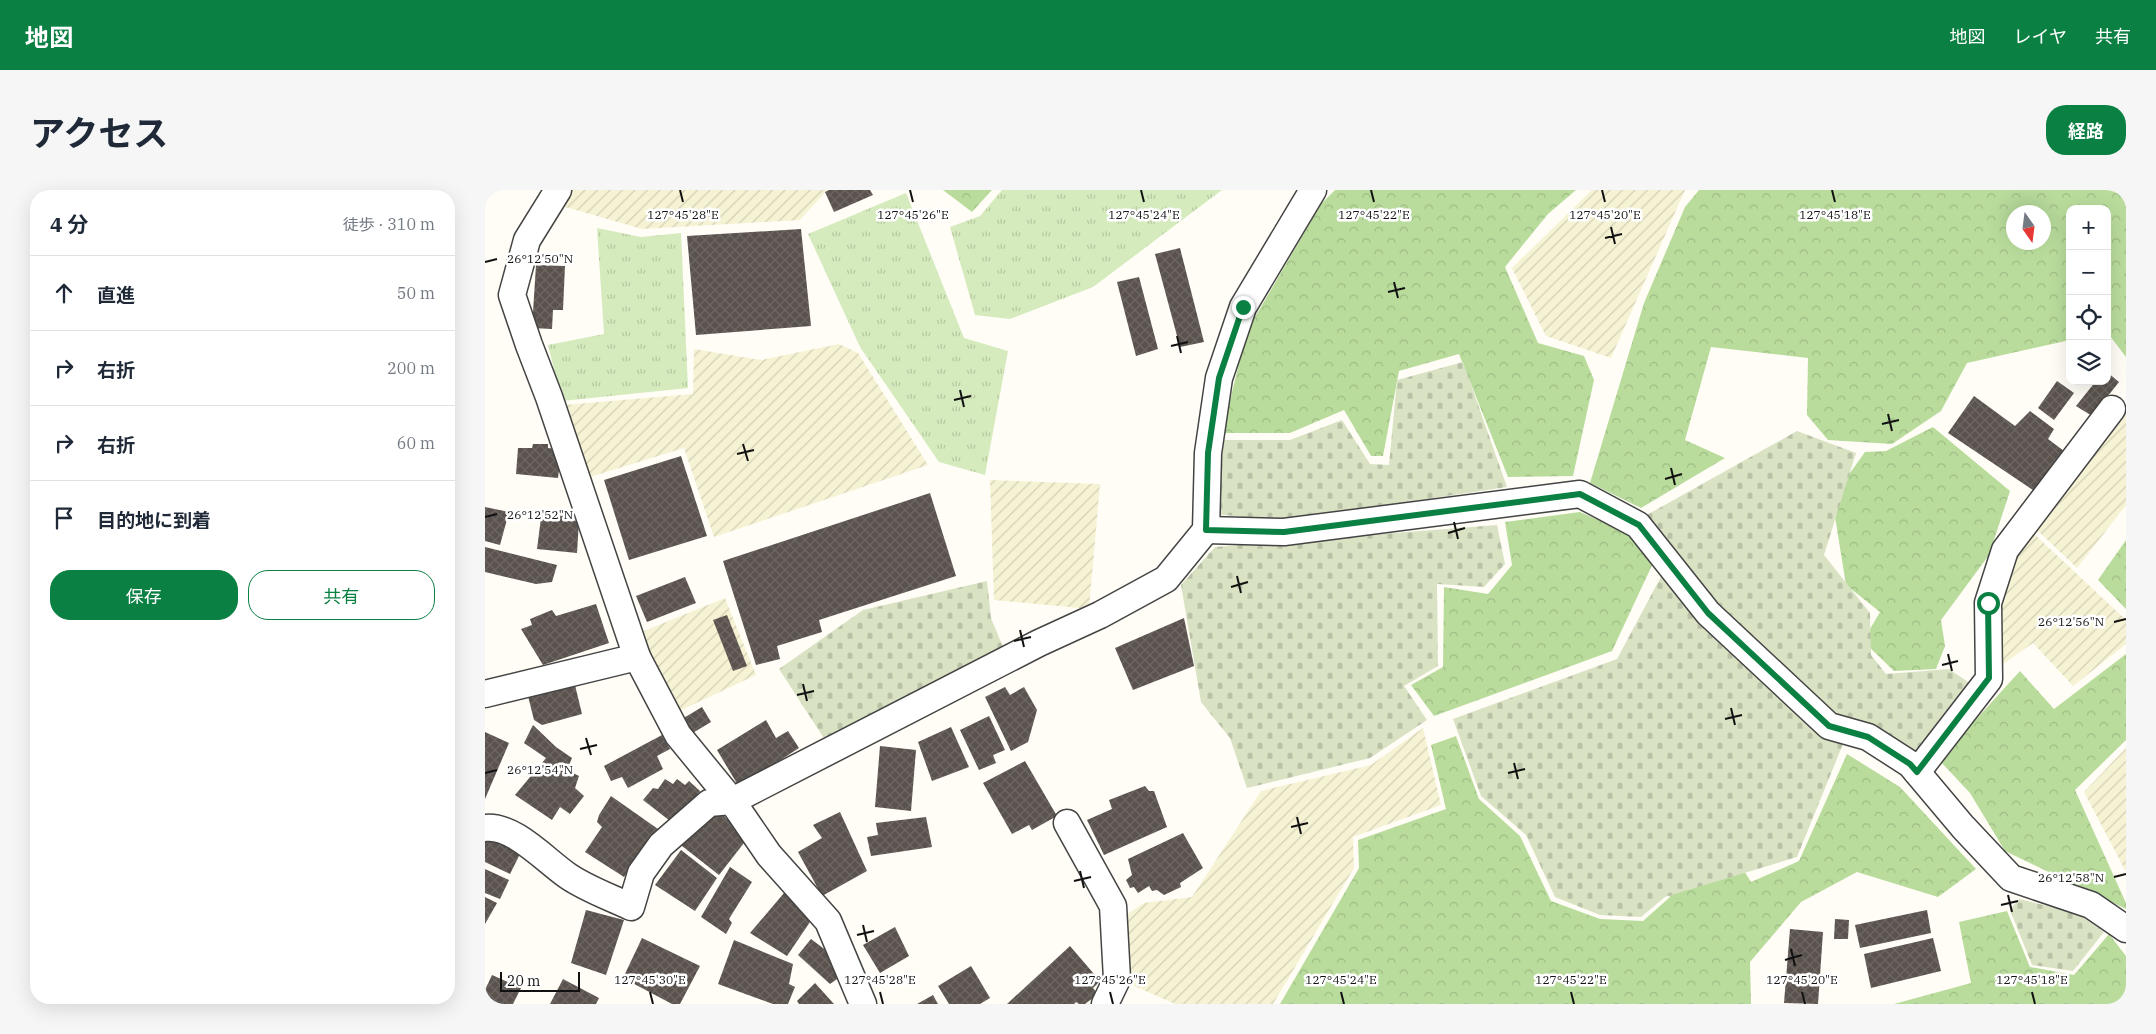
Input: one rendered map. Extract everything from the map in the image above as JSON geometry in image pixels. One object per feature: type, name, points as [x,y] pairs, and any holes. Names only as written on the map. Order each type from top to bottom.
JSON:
[{"type":"street","points":[[557,190],[527,240],[512,295],[549,396],[637,657],[678,735],[732,801],[769,856],[828,921],[863,1004]]},
{"type":"street","points":[[485,828],[491,827],[513,834],[569,877],[631,907],[641,874],[661,845],[709,803],[732,801],[1039,643],[1100,615],[1167,579],[1206,530],[1208,453],[1219,378],[1243,307],[1313,190]]},
{"type":"street","points":[[1917,772],[1989,678],[1988,603],[2005,550],[2112,409]]},
{"type":"street","points":[[1206,530],[1284,532],[1580,494],[1639,525],[1708,613],[1829,726],[1868,737],[1910,764],[1963,827],[2011,878],[2091,905],[2126,929]]},
{"type":"street","points":[[485,694],[637,657]]},
{"type":"street","points":[[1067,823],[1113,906],[1117,979],[1105,1004]]},
{"type":"shaded area","points":[[570,190],[827,190],[800,220],[642,229],[562,206]]},
{"type":"shaded area","points":[[1592,190],[1685,190],[1611,358],[1546,336],[1512,268]]},
{"type":"shaded area","points":[[839,344],[858,353],[928,465],[714,537],[684,448],[590,477],[564,405],[693,394],[694,349],[761,360]]},
{"type":"shaded area","points":[[2126,413],[2126,505],[2077,568],[2035,528]]},
{"type":"shaded area","points":[[990,480],[1100,484],[1089,609],[994,600]]},
{"type":"shaded area","points":[[2031,531],[2126,620],[2126,644],[2073,686],[2033,643],[1999,667],[1996,609],[2014,556]]},
{"type":"shaded area","points":[[725,598],[756,675],[675,713],[639,633]]},
{"type":"shaded area","points":[[1423,728],[1441,805],[1353,837],[1354,868],[1273,1004],[1175,1004],[1123,981],[1120,919],[1144,903],[1192,897],[1261,791],[1371,765]]},
{"type":"shaded area","points":[[2126,748],[2126,872],[2084,792]]},
{"type":"green space","points":[[943,190],[992,190],[972,212]]},
{"type":"green space","points":[[1002,190],[1222,190],[1093,287],[1010,319],[975,315],[950,227],[980,216]]},
{"type":"green space","points":[[1335,190],[1576,190],[1548,214],[1505,267],[1538,343],[1584,356],[1594,380],[1573,476],[1508,477],[1459,354],[1399,371],[1383,456],[1371,456],[1344,410],[1290,433],[1222,433],[1247,331],[1321,204]]},
{"type":"green space","points":[[1699,190],[2126,190],[2126,357],[2111,337],[2111,205],[2066,205],[2066,341],[1967,363],[1941,411],[1892,444],[1828,440],[1807,415],[1808,358],[1711,347],[1685,440],[1725,458],[1641,508],[1590,483],[1644,303],[1685,207]]},
{"type":"green space","points":[[906,193],[964,338],[1008,351],[985,475],[939,462],[860,347],[808,234]]},
{"type":"green space","points":[[597,228],[641,237],[681,233],[688,388],[562,401],[548,345],[604,334]]},
{"type":"green space","points":[[1463,362],[1507,487],[1281,521],[1215,514],[1221,440],[1290,440],[1342,420],[1370,464],[1389,465],[1397,380]]},
{"type":"green space","points":[[1933,427],[2010,491],[1989,555],[1941,620],[1945,646],[1936,669],[1894,671],[1863,641],[1880,612],[1846,585],[1832,498],[1865,452],[1886,451]]},
{"type":"green space","points":[[1797,431],[1856,453],[1824,555],[1870,613],[1871,655],[1886,674],[1949,669],[1971,684],[1918,753],[1839,716],[1717,607],[1645,516]]},
{"type":"green space","points":[[1580,512],[1630,534],[1654,561],[1612,651],[1434,716],[1411,685],[1443,667],[1444,587],[1488,594],[1512,565],[1505,522]]},
{"type":"green space","points":[[1497,525],[1505,564],[1484,587],[1437,584],[1438,666],[1404,686],[1427,720],[1370,758],[1247,788],[1230,738],[1201,702],[1181,585],[1215,547]]},
{"type":"green space","points":[[2126,540],[2126,609],[2098,580]]},
{"type":"green space","points":[[1663,573],[1818,731],[1843,744],[1797,857],[1665,897],[1641,917],[1600,915],[1555,897],[1526,835],[1481,796],[1453,719],[1617,659]]},
{"type":"green space","points":[[987,581],[991,618],[1003,647],[827,743],[779,669],[863,610]]},
{"type":"green space","points":[[2126,654],[2126,740],[2075,790],[2126,903],[2126,909],[2005,851],[1970,793],[1939,760],[2020,671],[2054,709]]},
{"type":"green space","points":[[1456,736],[1479,799],[1520,836],[1551,901],[1600,919],[1643,921],[1670,897],[1644,852],[1741,866],[1751,882],[1799,861],[1847,754],[1900,787],[1976,869],[1938,897],[1857,872],[1801,902],[1750,962],[1751,1004],[1280,1004],[1359,868],[1358,840],[1446,809],[1431,745]]},
{"type":"green space","points":[[2019,899],[2077,913],[2104,932],[2073,971],[2032,965],[2010,910]]},
{"type":"green space","points":[[2007,911],[2030,967],[2074,975],[2109,934],[2126,956],[2126,1004],[1894,1004],[1971,983],[1959,922]]},
{"type":"building","points":[[829,190],[870,190],[873,195],[834,212],[825,192]]},
{"type":"building","points":[[801,229],[811,326],[696,335],[687,236]]},
{"type":"building","points":[[1180,248],[1204,342],[1180,347],[1155,254]]},
{"type":"building","points":[[536,265],[565,266],[563,310],[553,310],[552,329],[532,328]]},
{"type":"building","points":[[1139,277],[1158,349],[1136,356],[1117,282]]},
{"type":"building","points":[[2111,375],[2119,382],[2092,416],[2076,406],[2093,385],[2111,385]]},
{"type":"building","points":[[2057,381],[2074,393],[2054,420],[2038,408]]},
{"type":"building","points":[[1974,396],[2015,426],[2030,411],[2054,429],[2048,439],[2064,451],[2036,492],[1948,433]]},
{"type":"building","points":[[533,444],[548,444],[548,448],[555,449],[556,460],[560,463],[558,478],[516,474],[518,448],[532,448]]},
{"type":"building","points":[[681,456],[707,536],[629,560],[604,480]]},
{"type":"building","points":[[930,493],[956,576],[819,620],[822,632],[777,646],[780,659],[756,665],[723,561]]},
{"type":"building","points":[[485,507],[509,512],[500,545],[485,541]]},
{"type":"building","points":[[542,510],[563,514],[567,520],[579,521],[577,553],[537,549]]},
{"type":"building","points":[[485,547],[557,565],[552,582],[536,584],[485,572]]},
{"type":"building","points":[[685,577],[696,603],[647,622],[636,596]]},
{"type":"building","points":[[596,604],[609,643],[543,665],[521,629],[532,625],[530,619],[552,610],[556,616]]},
{"type":"building","points":[[727,615],[747,666],[733,671],[713,620]]},
{"type":"building","points":[[1184,618],[1194,666],[1133,690],[1115,648]]},
{"type":"building","points":[[575,685],[582,714],[542,725],[534,720],[528,696]]},
{"type":"building","points":[[1005,687],[1010,695],[1024,687],[1037,710],[1028,742],[1011,751],[985,697]]},
{"type":"building","points":[[702,707],[711,722],[691,734],[682,719]]},
{"type":"building","points":[[989,716],[1005,750],[993,755],[996,763],[979,770],[960,730]]},
{"type":"building","points":[[766,720],[776,738],[788,731],[799,748],[739,787],[717,750]]},
{"type":"building","points":[[533,725],[556,747],[572,758],[567,770],[579,776],[575,788],[584,796],[570,814],[560,807],[552,820],[515,795],[546,758],[524,743]]},
{"type":"building","points":[[951,727],[969,767],[932,781],[918,742]]},
{"type":"building","points":[[485,732],[509,743],[485,799]]},
{"type":"building","points":[[662,735],[670,749],[657,756],[663,769],[628,788],[622,777],[611,781],[604,766]]},
{"type":"building","points":[[880,746],[916,750],[911,811],[875,807]]},
{"type":"building","points":[[1025,761],[1057,816],[1032,830],[1029,825],[1012,834],[983,783]]},
{"type":"building","points":[[665,779],[673,784],[677,779],[685,785],[689,781],[700,791],[674,824],[643,800],[653,788],[658,789]]},
{"type":"building","points":[[1145,786],[1149,791],[1154,791],[1167,827],[1104,855],[1087,820],[1112,809],[1109,800]]},
{"type":"building","points":[[611,796],[658,829],[624,877],[585,852],[602,827],[597,822],[599,815]]},
{"type":"building","points":[[720,812],[747,839],[719,875],[677,842]]},
{"type":"building","points":[[840,812],[867,871],[822,896],[798,852],[822,838],[813,825]]},
{"type":"building","points":[[926,817],[932,847],[871,856],[867,837],[878,835],[876,823]]},
{"type":"building","points":[[485,832],[521,852],[510,874],[485,862]]},
{"type":"building","points":[[1183,833],[1203,868],[1180,883],[1181,887],[1164,895],[1157,890],[1152,891],[1149,886],[1138,893],[1134,887],[1130,888],[1126,880],[1132,875],[1128,859]]},
{"type":"building","points":[[681,850],[717,878],[695,911],[655,885]]},
{"type":"building","points":[[730,867],[752,882],[729,919],[732,923],[726,934],[701,917]]},
{"type":"building","points":[[485,869],[509,880],[500,899],[485,893]]},
{"type":"building","points":[[784,893],[814,916],[787,956],[750,933]]},
{"type":"building","points":[[485,897],[497,903],[485,924]]},
{"type":"building","points":[[586,910],[624,920],[606,975],[571,963]]},
{"type":"building","points":[[1927,910],[1931,933],[1860,948],[1855,925]]},
{"type":"building","points":[[1835,919],[1849,920],[1848,939],[1834,939]]},
{"type":"building","points":[[895,927],[909,956],[880,973],[863,945]]},
{"type":"building","points":[[1790,929],[1823,932],[1818,1004],[1784,1003]]},
{"type":"building","points":[[642,938],[700,966],[680,1004],[672,1004],[623,978]]},
{"type":"building","points":[[1933,938],[1941,971],[1871,988],[1864,954]]},
{"type":"building","points":[[811,939],[835,957],[840,977],[830,984],[798,955]]},
{"type":"building","points":[[734,940],[793,964],[789,984],[795,987],[788,1004],[773,1004],[718,984]]},
{"type":"building","points":[[1070,946],[1100,981],[1093,988],[1098,994],[1085,1004],[1076,1002],[1074,1004],[1007,1004]]},
{"type":"building","points":[[971,966],[990,998],[980,1004],[949,1004],[938,986]]},
{"type":"building","points":[[492,975],[521,988],[513,1004],[485,1004],[485,990]]},
{"type":"building","points":[[563,979],[599,998],[596,1004],[550,1004]]},
{"type":"building","points":[[815,983],[834,1004],[799,1004],[797,1001]]},
{"type":"building","points":[[933,995],[938,1004],[917,1004]]},
{"type":"route","points":[[1243,307],[1219,378],[1208,453],[1206,530],[1284,532],[1580,494],[1639,525],[1708,613],[1829,726],[1868,737],[1910,764],[1917,772],[1989,678],[1988,603]]}]
